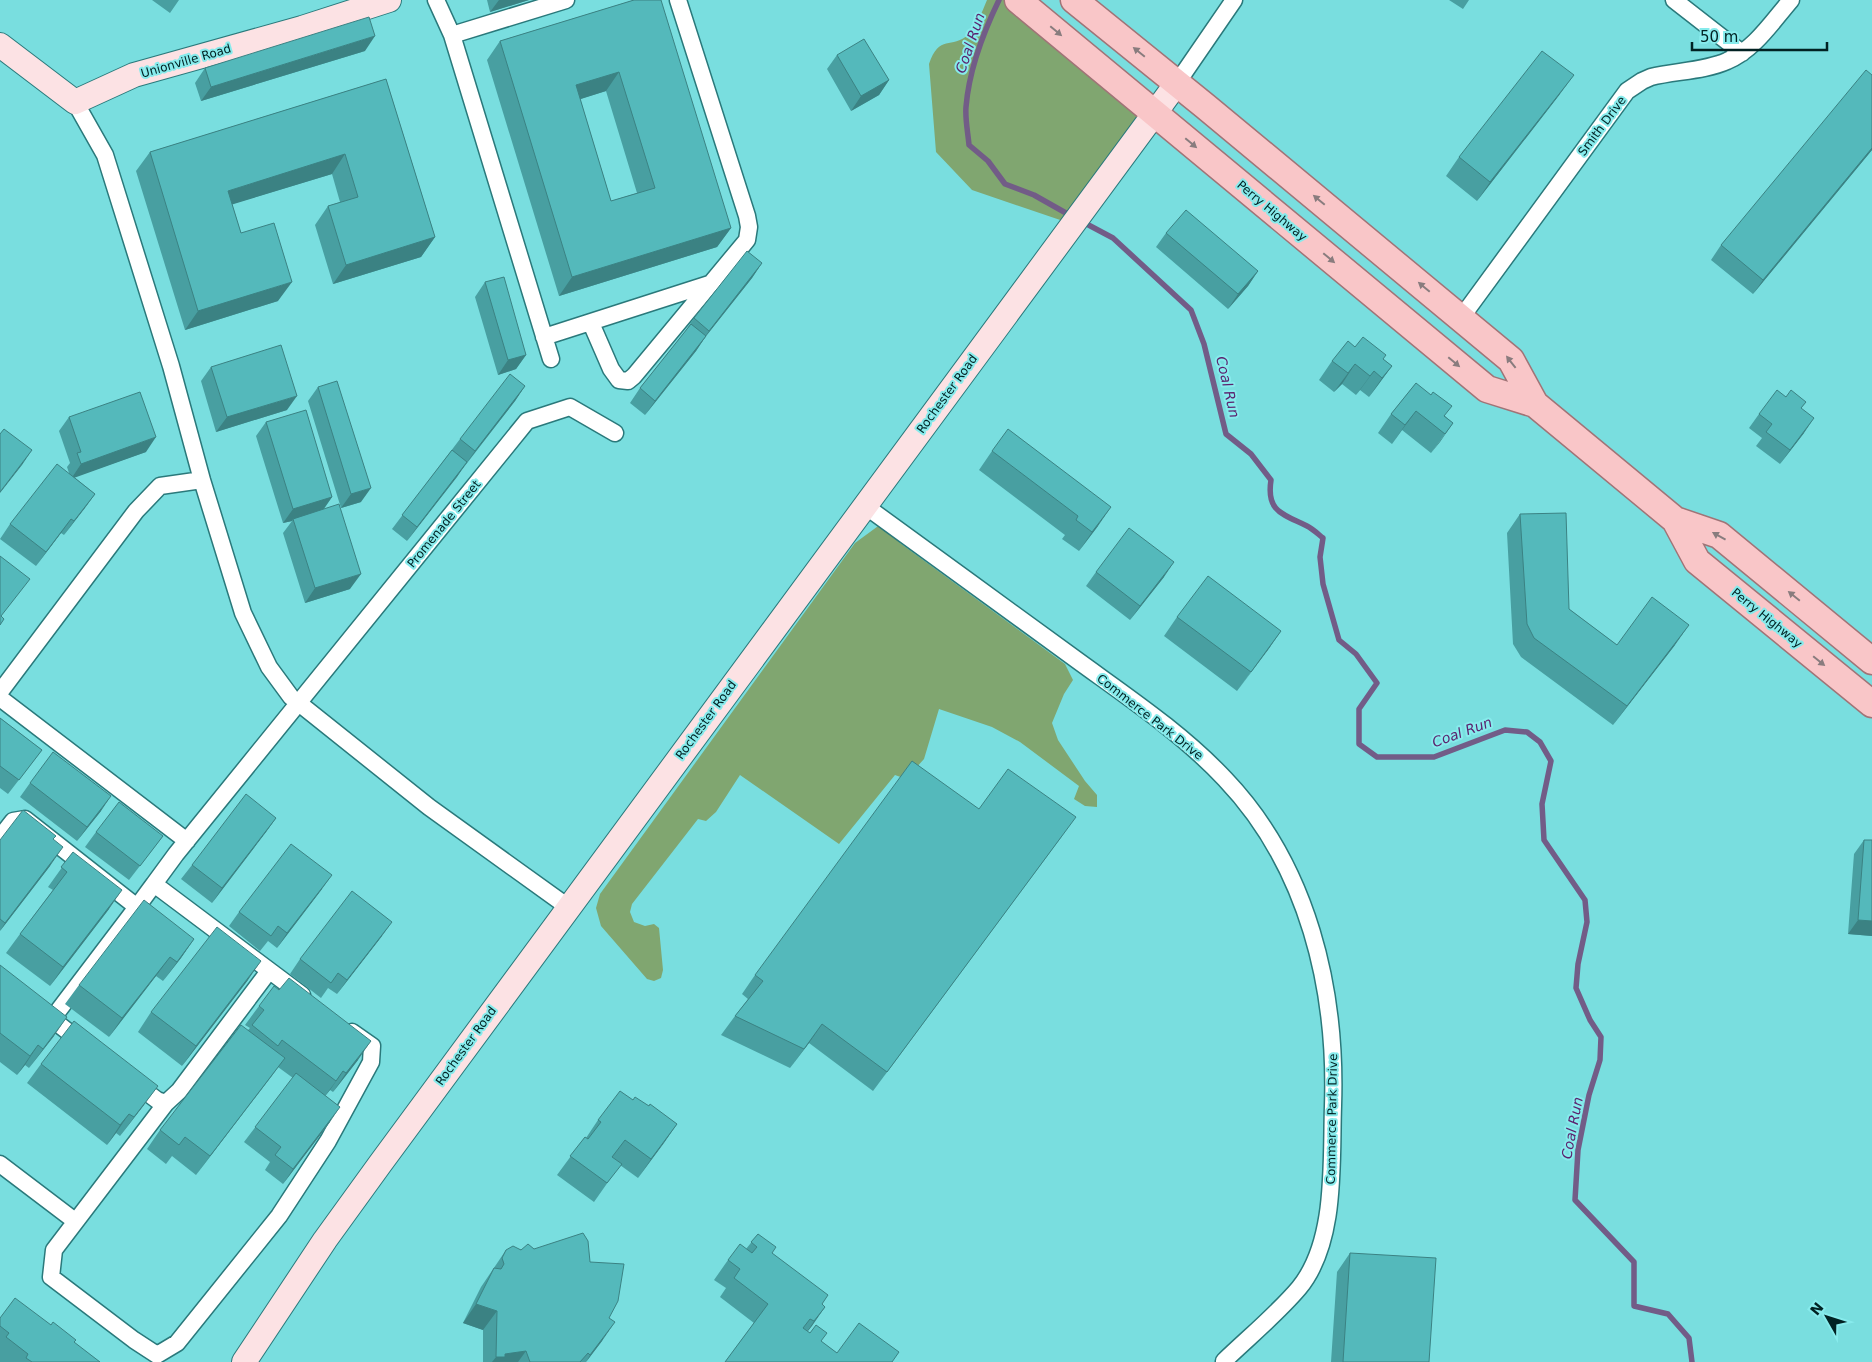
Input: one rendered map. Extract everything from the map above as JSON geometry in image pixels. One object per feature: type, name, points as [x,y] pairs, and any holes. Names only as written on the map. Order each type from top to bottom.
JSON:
[{"type":"main road","name":"Perry Highway","points":[[1018,0],[1487,389],[1535,404]]},
{"type":"main road","name":"Perry Highway","points":[[1074,0],[1511,360],[1535,404],[1675,520],[1719,535],[1872,661]]},
{"type":"main road","name":"Perry Highway","points":[[1675,520],[1697,561],[1872,704]]},
{"type":"street","name":"Unionville Road","points":[[74,102],[134,76],[303,28],[389,0]]},
{"type":"street","points":[[436,0],[452,35],[550,359]]},
{"type":"street","points":[[452,35],[566,0]]},
{"type":"street","points":[[591,323],[611,369],[619,380],[628,381],[747,240],[749,227],[747,216],[678,0]]},
{"type":"street","points":[[1176,83],[1234,0]]},
{"type":"street","points":[[1674,0],[1742,53]]},
{"type":"street","name":"Smith Drive","points":[[1462,318],[1627,92],[1651,77],[1726,62],[1742,53],[1758,39],[1791,0]]},
{"type":"street","points":[[0,45],[74,102],[105,155],[171,366],[202,480],[243,613],[269,666],[291,697],[429,807],[568,907]]},
{"type":"street","name":"Rochester Road","points":[[244,1362],[325,1240],[374,1171],[1176,83]]},
{"type":"street","points":[[544,337],[712,283]]},
{"type":"street","name":"Promenade Street","points":[[52,1019],[187,841],[300,704],[527,421],[570,407],[615,433]]},
{"type":"street","points":[[0,692],[136,511],[160,486],[202,480]]},
{"type":"street","name":"Commerce Park Drive","points":[[864,505],[1095,674],[1199,753],[1250,808],[1288,866],[1314,937],[1331,1021],[1334,1075],[1331,1189],[1326,1231],[1316,1259],[1301,1286],[1224,1361]]},
{"type":"street","points":[[0,698],[187,841]]},
{"type":"street","points":[[0,838],[13,821],[25,820],[137,907]]},
{"type":"street","points":[[154,884],[317,1006]]},
{"type":"street","points":[[269,971],[179,1091],[166,1103],[54,1250],[51,1277],[134,1340],[157,1355],[177,1343],[279,1216],[328,1141],[371,1062],[372,1046],[340,1023]]},
{"type":"street","points":[[30,1002],[97,1054]]},
{"type":"street","points":[[119,1071],[157,1100],[166,1103]]},
{"type":"street","points":[[0,1164],[75,1221]]},
{"type":"green space","points":[[987,0],[1018,0],[1153,112],[1072,224],[972,190],[936,152],[929,64],[937,49],[942,45],[957,41],[968,35],[977,23]]},
{"type":"green space","points":[[885,521],[900,543],[1065,664],[1073,680],[1064,694],[1052,723],[1058,740],[1085,781],[1097,795],[1097,807],[1085,806],[1074,799],[1079,786],[1020,742],[992,727],[939,709],[924,759],[906,779],[895,775],[839,844],[740,775],[716,812],[706,821],[698,819],[632,904],[630,912],[634,922],[645,926],[654,924],[659,928],[663,970],[661,978],[654,981],[647,979],[601,926],[596,908],[600,894],[855,543]]},
{"type":"building","points":[[634,0],[661,0],[731,228],[572,277],[500,41]],"holes":[[[619,72],[655,188],[611,201],[576,85]]]},
{"type":"building","points":[[369,17],[375,36],[211,87],[205,68]]},
{"type":"building","points":[[864,39],[889,80],[861,96],[837,55]]},
{"type":"building","points":[[1542,51],[1574,75],[1490,182],[1459,157]]},
{"type":"building","points":[[1866,70],[1872,75],[1872,148],[1763,280],[1721,245]]},
{"type":"building","points":[[386,79],[435,237],[346,265],[328,206],[358,197],[345,154],[228,191],[241,233],[274,223],[292,282],[198,311],[150,152]]},
{"type":"building","points":[[1186,210],[1258,271],[1238,294],[1166,233]]},
{"type":"building","points":[[747,251],[762,263],[709,331],[694,318]]},
{"type":"building","points":[[504,277],[526,355],[508,360],[485,282]]},
{"type":"building","points":[[691,324],[706,336],[655,401],[640,388]]},
{"type":"building","points":[[1363,337],[1386,355],[1383,359],[1392,366],[1382,378],[1374,371],[1370,376],[1355,364],[1348,373],[1332,361],[1348,341],[1355,347]]},
{"type":"building","points":[[281,345],[297,396],[227,417],[211,367]]},
{"type":"building","points":[[510,374],[525,386],[475,451],[460,439]]},
{"type":"building","points":[[337,381],[371,488],[351,494],[318,387]]},
{"type":"building","points":[[1416,383],[1431,395],[1433,392],[1452,406],[1444,416],[1453,423],[1445,434],[1416,411],[1405,425],[1391,414]]},
{"type":"building","points":[[1777,390],[1786,397],[1791,390],[1806,402],[1801,408],[1814,418],[1790,450],[1766,432],[1772,424],[1759,414]]},
{"type":"building","points":[[140,392],[156,437],[81,464],[77,453],[81,452],[69,417]]},
{"type":"building","points":[[306,410],[332,497],[293,509],[266,422]]},
{"type":"building","points":[[4,429],[32,450],[0,492],[0,434]]},
{"type":"building","points":[[1008,429],[1111,507],[1092,532],[1076,520],[1078,516],[992,451]]},
{"type":"building","points":[[452,450],[467,462],[417,527],[402,515]]},
{"type":"building","points":[[57,464],[95,494],[74,521],[71,519],[46,552],[10,524]]},
{"type":"building","points":[[339,504],[361,574],[315,588],[293,519]]},
{"type":"building","points":[[1566,513],[1569,609],[1617,645],[1652,597],[1689,625],[1627,706],[1534,638],[1527,624],[1520,514]]},
{"type":"building","points":[[1129,528],[1174,562],[1140,606],[1096,572]]},
{"type":"building","points":[[0,556],[30,579],[1,616],[4,619],[0,625]]},
{"type":"building","points":[[1208,576],[1281,631],[1251,672],[1177,617]]},
{"type":"building","points":[[0,718],[42,750],[19,780],[0,766]]},
{"type":"building","points":[[53,752],[111,796],[87,827],[30,783]]},
{"type":"building","points":[[912,761],[979,809],[1008,769],[1076,817],[887,1072],[822,1024],[804,1049],[735,1016],[763,981],[755,975]]},
{"type":"building","points":[[246,794],[276,818],[222,888],[192,865]]},
{"type":"building","points":[[119,802],[163,836],[140,866],[96,832]]},
{"type":"building","points":[[23,810],[56,836],[53,839],[63,847],[5,923],[0,919],[0,840]]},
{"type":"building","points":[[1864,840],[1872,840],[1872,921],[1858,920]]},
{"type":"building","points":[[291,844],[332,875],[287,933],[278,926],[271,936],[239,912]]},
{"type":"building","points":[[73,852],[122,890],[63,967],[20,934],[67,872],[61,867]]},
{"type":"building","points":[[352,891],[392,922],[347,980],[338,973],[331,983],[300,959]]},
{"type":"building","points":[[144,900],[194,939],[177,962],[170,957],[122,1018],[79,985]]},
{"type":"building","points":[[217,927],[261,961],[196,1046],[151,1012]]},
{"type":"building","points":[[0,965],[67,1017],[43,1049],[38,1045],[30,1056],[0,1033]]},
{"type":"building","points":[[289,978],[371,1041],[346,1073],[343,1071],[336,1081],[282,1040],[278,1046],[252,1025],[264,1010],[259,1006],[274,986],[279,990]]},
{"type":"building","points":[[74,1021],[158,1086],[134,1117],[129,1114],[120,1125],[41,1064]]},
{"type":"building","points":[[241,1025],[285,1058],[210,1156],[185,1137],[179,1145],[160,1130]]},
{"type":"building","points":[[296,1073],[340,1107],[293,1169],[275,1155],[281,1147],[255,1127]]},
{"type":"building","points":[[620,1091],[633,1100],[635,1097],[649,1106],[650,1104],[677,1124],[651,1159],[625,1140],[612,1157],[622,1164],[607,1183],[570,1156],[585,1137],[588,1139],[601,1122],[598,1120]]},
{"type":"building","points":[[583,1233],[588,1241],[590,1262],[624,1264],[618,1301],[609,1318],[615,1322],[590,1355],[588,1353],[580,1362],[530,1362],[526,1351],[505,1354],[505,1357],[496,1357],[497,1311],[476,1304],[494,1268],[501,1269],[504,1264],[502,1258],[506,1250],[513,1246],[521,1250],[528,1244],[534,1249]]},
{"type":"building","points":[[758,1234],[776,1247],[772,1253],[828,1295],[822,1304],[825,1307],[814,1321],[810,1319],[803,1328],[810,1333],[816,1325],[827,1333],[821,1341],[837,1353],[859,1323],[899,1352],[892,1362],[725,1362],[768,1304],[734,1278],[740,1269],[728,1260],[740,1244],[752,1253],[757,1247],[751,1242]]},
{"type":"building","points":[[1350,1253],[1436,1258],[1429,1362],[1343,1362]]},
{"type":"building","points":[[15,1298],[51,1325],[53,1322],[76,1340],[74,1342],[100,1362],[32,1362],[26,1358],[28,1354],[6,1337],[9,1333],[0,1326],[0,1318]]},
{"type":"waterway","name":"Coal Run","points":[[999,0],[982,39],[970,79],[966,112],[969,145],[988,161],[1005,184],[1034,195],[1073,217]]},
{"type":"waterway","name":"Coal Run","points":[[1081,221],[1113,238],[1191,310],[1204,344],[1226,434],[1251,454],[1271,480],[1271,499],[1278,511],[1309,527],[1323,538],[1320,557],[1323,584],[1339,640],[1356,654],[1377,683],[1359,709],[1359,744],[1377,757],[1434,757],[1505,730],[1527,732],[1540,742],[1551,761],[1542,804],[1544,840],[1585,900],[1587,922],[1578,964],[1576,988],[1590,1020],[1601,1037],[1600,1060],[1589,1095],[1578,1150],[1575,1200],[1634,1262],[1634,1306],[1668,1314],[1689,1338],[1692,1362]]}]
